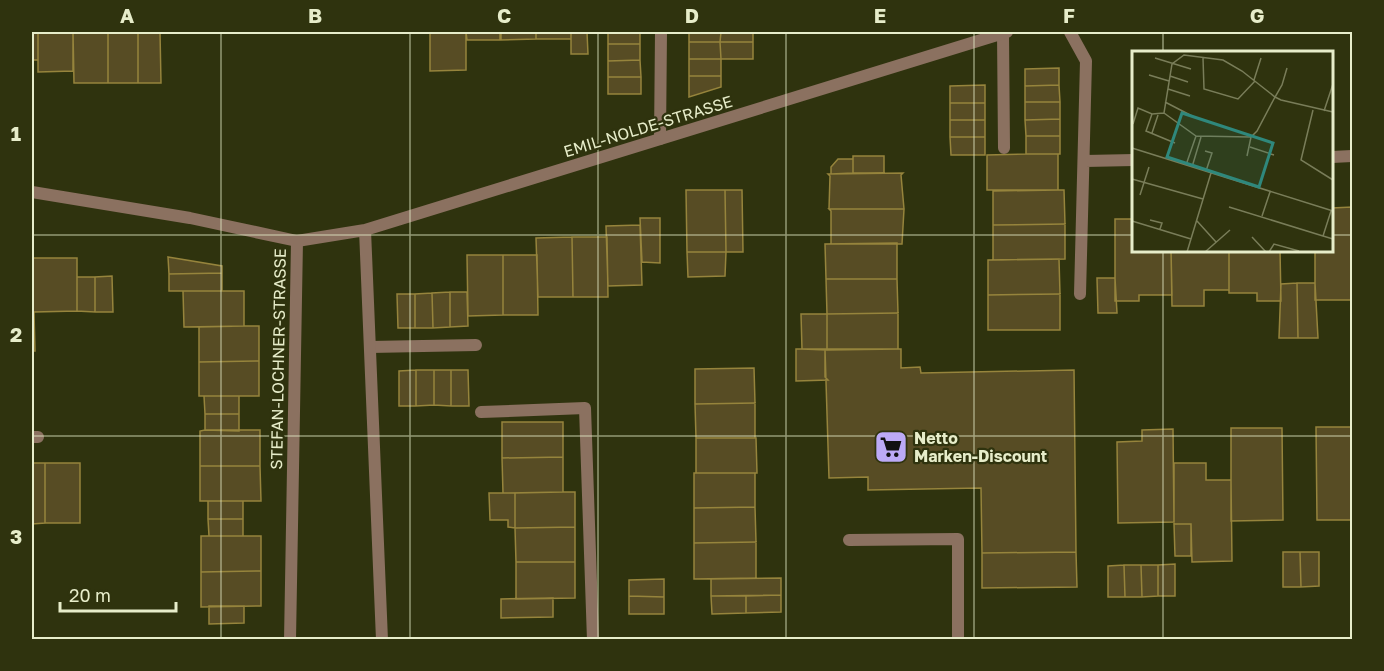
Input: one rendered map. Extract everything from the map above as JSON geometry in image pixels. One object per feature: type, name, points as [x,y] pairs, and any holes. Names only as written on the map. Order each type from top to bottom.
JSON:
[{"type":"street","points":[[660,139],[661,32]]},
{"type":"street","points":[[1004,147],[1005,32]]},
{"type":"street","name":"EMIL-NOLDE-STRASSE","points":[[297,241],[365,230],[1005,32]]},
{"type":"street","points":[[1070,32],[1086,61],[1080,294]]},
{"type":"street","points":[[1333,156],[1353,156]]},
{"type":"street","points":[[1085,161],[1132,160]]},
{"type":"street","name":"STEFAN-LOCHNER-STRASSE","points":[[32,192],[190,218],[297,241],[290,639]]},
{"type":"street","points":[[365,230],[381,639]]},
{"type":"street","points":[[370,348],[476,345]]},
{"type":"street","points":[[481,412],[585,408],[593,639]]},
{"type":"street","points":[[849,540],[957,539],[958,639]]},
{"type":"building","points":[[32,32],[38,32],[38,60],[32,60]]},
{"type":"building","points":[[38,32],[73,32],[73,71],[38,72]]},
{"type":"building","points":[[73,32],[108,32],[108,83],[74,83]]},
{"type":"building","points":[[108,32],[138,32],[138,83],[108,83]]},
{"type":"building","points":[[138,32],[160,32],[161,83],[138,83]]},
{"type":"building","points":[[430,32],[466,32],[466,70],[430,71]]},
{"type":"building","points":[[466,32],[500,32],[500,40],[467,40]]},
{"type":"building","points":[[501,32],[536,32],[536,39],[501,40]]},
{"type":"building","points":[[536,32],[571,32],[571,39],[536,39]]},
{"type":"building","points":[[571,32],[587,32],[588,54],[571,54]]},
{"type":"building","points":[[608,32],[640,32],[640,44],[608,44]]},
{"type":"building","points":[[689,32],[721,32],[720,42],[689,42]]},
{"type":"building","points":[[721,32],[753,32],[753,42],[720,42]]},
{"type":"building","points":[[689,42],[720,42],[721,59],[689,59]]},
{"type":"building","points":[[720,42],[753,42],[753,59],[721,59]]},
{"type":"building","points":[[608,44],[640,44],[640,60],[608,61]]},
{"type":"building","points":[[689,59],[721,59],[721,76],[689,76]]},
{"type":"building","points":[[640,60],[641,77],[608,77],[608,61]]},
{"type":"building","points":[[1059,68],[1059,85],[1025,86],[1025,69]]},
{"type":"building","points":[[689,76],[721,76],[721,87],[689,97]]},
{"type":"building","points":[[608,77],[641,77],[641,94],[608,94]]},
{"type":"building","points":[[985,85],[985,103],[950,103],[950,86]]},
{"type":"building","points":[[1059,85],[1060,102],[1025,102],[1025,86]]},
{"type":"building","points":[[1025,102],[1060,102],[1060,119],[1025,120]]},
{"type":"building","points":[[950,103],[985,103],[985,120],[950,120]]},
{"type":"building","points":[[1060,119],[1060,136],[1026,136],[1025,120]]},
{"type":"building","points":[[950,120],[985,120],[985,137],[950,137]]},
{"type":"building","points":[[1026,136],[1060,136],[1060,154],[1026,154]]},
{"type":"building","points":[[950,137],[985,137],[985,155],[951,155]]},
{"type":"building","points":[[1058,154],[1058,190],[987,190],[987,155]]},
{"type":"building","points":[[853,156],[884,156],[884,173],[853,173]]},
{"type":"building","points":[[838,159],[853,159],[853,173],[831,174],[831,167]]},
{"type":"building","points":[[903,173],[901,175],[904,209],[829,209],[830,176],[828,174]]},
{"type":"building","points":[[686,190],[725,190],[726,252],[687,252]]},
{"type":"building","points":[[725,190],[742,190],[743,252],[726,252]]},
{"type":"building","points":[[1064,190],[1065,224],[993,225],[993,191]]},
{"type":"building","points":[[1352,207],[1352,300],[1315,300],[1315,252],[1333,252],[1333,208]]},
{"type":"building","points":[[829,209],[904,209],[902,244],[831,244],[831,211]]},
{"type":"building","points":[[640,218],[660,218],[660,263],[642,262]]},
{"type":"building","points":[[1115,219],[1132,219],[1132,252],[1171,252],[1172,295],[1139,295],[1139,301],[1115,301]]},
{"type":"building","points":[[1065,224],[1065,259],[993,260],[993,225]]},
{"type":"building","points":[[640,225],[642,285],[608,286],[606,226]]},
{"type":"building","points":[[572,237],[607,237],[608,297],[573,297]]},
{"type":"building","points":[[572,237],[573,297],[538,297],[536,238]]},
{"type":"building","points":[[897,243],[897,279],[826,279],[825,244]]},
{"type":"building","points":[[687,252],[726,252],[725,276],[688,277]]},
{"type":"building","points":[[1171,252],[1229,252],[1229,290],[1204,290],[1204,306],[1172,306]]},
{"type":"building","points":[[1229,252],[1280,252],[1281,301],[1257,301],[1257,293],[1229,293]]},
{"type":"building","points":[[467,255],[503,255],[503,315],[468,316]]},
{"type":"building","points":[[503,255],[537,255],[538,315],[503,315]]},
{"type":"building","points":[[168,257],[222,266],[222,273],[169,274]]},
{"type":"building","points":[[32,258],[77,258],[77,311],[34,312],[35,351],[32,351]]},
{"type":"building","points":[[1059,259],[1060,294],[988,295],[988,260]]},
{"type":"building","points":[[222,273],[222,291],[169,291],[169,274]]},
{"type":"building","points":[[112,276],[113,312],[95,312],[95,277]]},
{"type":"building","points":[[77,277],[95,277],[95,312],[77,311]]},
{"type":"building","points":[[1097,278],[1115,278],[1117,313],[1098,313]]},
{"type":"building","points":[[826,279],[897,279],[898,313],[827,314]]},
{"type":"building","points":[[1297,283],[1315,283],[1318,338],[1298,338]]},
{"type":"building","points":[[1297,283],[1298,338],[1279,338],[1281,284]]},
{"type":"building","points":[[183,291],[244,291],[244,326],[184,327]]},
{"type":"building","points":[[450,292],[450,327],[433,328],[432,293]]},
{"type":"building","points":[[450,292],[467,292],[468,326],[450,327]]},
{"type":"building","points":[[432,293],[433,328],[415,328],[415,294]]},
{"type":"building","points":[[397,294],[415,294],[415,328],[398,328]]},
{"type":"building","points":[[1060,294],[1060,330],[988,330],[988,295]]},
{"type":"building","points":[[898,313],[898,349],[827,350],[827,314]]},
{"type":"building","points":[[801,314],[827,314],[827,350],[802,349]]},
{"type":"building","points":[[259,326],[259,361],[199,362],[199,327]]},
{"type":"building","points":[[796,349],[825,349],[825,377],[828,380],[796,381]]},
{"type":"building","points":[[825,349],[901,349],[901,368],[920,367],[921,373],[1074,370],[1076,552],[982,553],[981,488],[868,490],[868,477],[829,478]]},
{"type":"building","points":[[259,361],[259,396],[199,396],[199,362]]},
{"type":"building","points":[[754,368],[755,403],[695,404],[695,369]]},
{"type":"building","points":[[416,370],[416,406],[399,406],[399,371]]},
{"type":"building","points":[[416,370],[434,370],[434,405],[416,406]]},
{"type":"building","points":[[434,370],[451,370],[451,406],[434,405]]},
{"type":"building","points":[[451,370],[468,370],[469,406],[451,406]]},
{"type":"building","points":[[204,396],[239,396],[239,414],[205,414]]},
{"type":"building","points":[[755,403],[755,438],[696,438],[695,404]]},
{"type":"building","points":[[205,414],[239,414],[239,431],[205,430]]},
{"type":"building","points":[[502,422],[563,422],[563,457],[502,458]]},
{"type":"building","points":[[1316,427],[1352,427],[1352,520],[1317,520]]},
{"type":"building","points":[[1231,428],[1282,428],[1283,520],[1231,521]]},
{"type":"building","points":[[1173,429],[1174,522],[1118,523],[1117,442],[1142,441],[1142,430]]},
{"type":"building","points":[[260,430],[260,466],[200,466],[200,431]]},
{"type":"building","points":[[696,438],[756,438],[757,473],[696,473]]},
{"type":"building","points":[[563,457],[563,492],[503,493],[502,458]]},
{"type":"building","points":[[32,463],[45,463],[45,523],[32,524]]},
{"type":"building","points":[[45,463],[80,463],[80,523],[45,523]]},
{"type":"building","points":[[1174,463],[1206,463],[1206,480],[1231,480],[1232,561],[1192,562],[1191,524],[1174,524]]},
{"type":"building","points":[[200,466],[260,466],[261,501],[200,501]]},
{"type":"building","points":[[694,473],[755,473],[755,507],[694,508]]},
{"type":"building","points":[[575,492],[575,527],[515,528],[515,493]]},
{"type":"building","points":[[489,493],[515,493],[515,528],[508,527],[508,520],[490,520]]},
{"type":"building","points":[[208,501],[243,501],[243,519],[208,519]]},
{"type":"building","points":[[755,507],[756,542],[694,543],[694,508]]},
{"type":"building","points":[[208,519],[243,519],[243,536],[209,536]]},
{"type":"building","points":[[1174,524],[1191,524],[1191,556],[1175,556]]},
{"type":"building","points":[[575,527],[575,562],[516,562],[515,528]]},
{"type":"building","points":[[201,536],[261,536],[261,571],[201,572]]},
{"type":"building","points":[[756,542],[756,578],[694,579],[694,543]]},
{"type":"building","points":[[1076,552],[1077,587],[982,588],[982,553]]},
{"type":"building","points":[[1283,552],[1300,552],[1301,587],[1283,587]]},
{"type":"building","points":[[1300,552],[1319,552],[1319,586],[1301,587]]},
{"type":"building","points":[[516,562],[575,562],[575,598],[516,599]]},
{"type":"building","points":[[1175,564],[1175,596],[1158,596],[1158,565]]},
{"type":"building","points":[[1124,565],[1125,597],[1108,597],[1108,566]]},
{"type":"building","points":[[1124,565],[1141,565],[1142,597],[1125,597]]},
{"type":"building","points":[[1141,565],[1158,565],[1158,596],[1142,597]]},
{"type":"building","points":[[261,571],[261,606],[201,607],[201,572]]},
{"type":"building","points":[[781,578],[781,595],[711,596],[711,579]]},
{"type":"building","points":[[664,579],[664,597],[629,596],[629,580]]},
{"type":"building","points":[[781,595],[781,612],[746,613],[746,596]]},
{"type":"building","points":[[629,596],[664,597],[664,614],[629,614]]},
{"type":"building","points":[[711,596],[746,596],[746,613],[712,614]]},
{"type":"building","points":[[553,598],[553,617],[501,618],[501,599]]},
{"type":"building","points":[[209,606],[244,606],[244,623],[209,624]]},
{"type":"place","name":"Netto Marken-Discount","points":[[891,447]]}]
